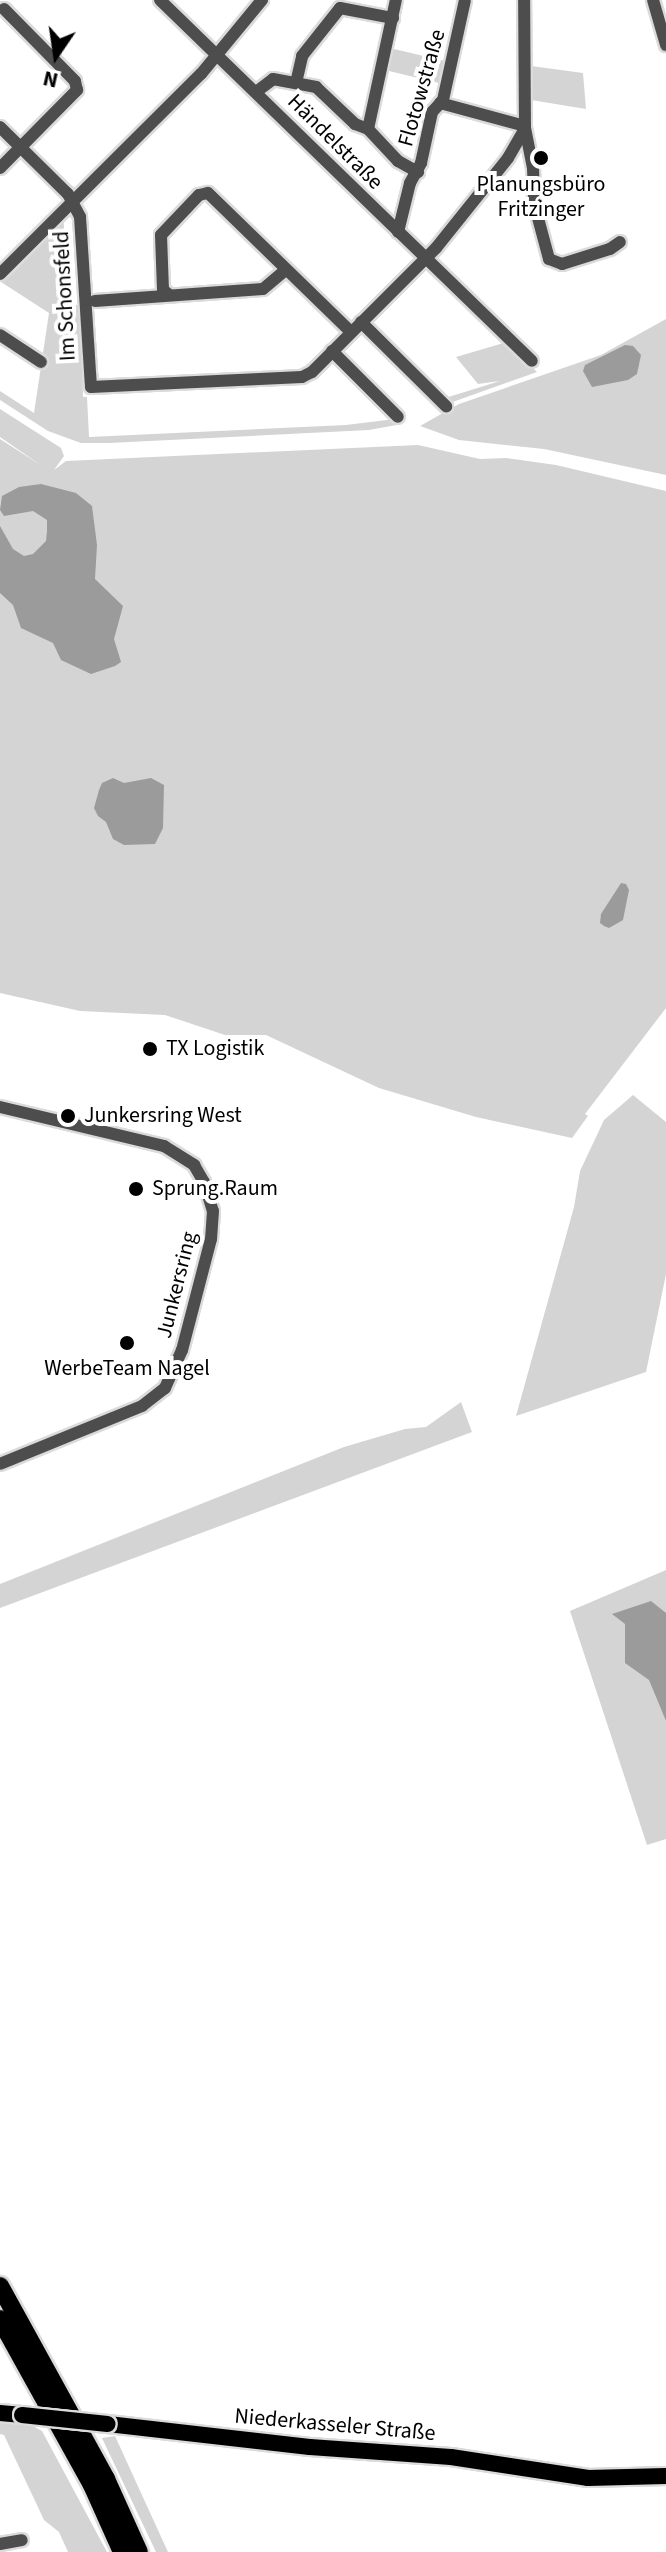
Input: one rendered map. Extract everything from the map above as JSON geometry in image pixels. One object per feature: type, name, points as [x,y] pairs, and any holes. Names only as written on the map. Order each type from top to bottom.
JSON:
[{"type":"highway","points":[[0,2286],[106,2479],[139,2552]]},
{"type":"highway","points":[[0,2319],[92,2485],[122,2552]]},
{"type":"main road","name":"Niederkasseler Straße","points":[[0,2413],[310,2447],[451,2457],[588,2478],[666,2476]]},
{"type":"street","name":"Händelstraße","points":[[160,0],[532,361]]},
{"type":"street","points":[[0,274],[218,55],[262,0]]},
{"type":"street","points":[[368,129],[396,0]]},
{"type":"street","name":"Flotowstraße","points":[[398,232],[410,183],[418,172],[432,112],[440,103],[465,0]]},
{"type":"street","points":[[524,0],[525,127],[536,215],[551,261],[562,264],[610,249],[620,242]]},
{"type":"street","points":[[653,0],[666,45]]},
{"type":"street","points":[[296,83],[302,56],[340,8],[393,18]]},
{"type":"street","points":[[0,168],[76,93],[77,85],[4,9]]},
{"type":"street","points":[[256,92],[273,79],[316,87],[355,124],[368,129],[398,161],[418,172]]},
{"type":"street","points":[[440,103],[525,127]]},
{"type":"street","name":"Im Schonsfeld","points":[[0,127],[74,203],[80,217],[91,387],[302,377],[425,258]]},
{"type":"street","points":[[425,258],[508,158],[525,127]]},
{"type":"street","points":[[508,158],[520,155],[530,164]]},
{"type":"street","points":[[168,294],[163,290],[161,235],[203,193],[214,195],[351,332]]},
{"type":"street","points":[[95,301],[266,289],[286,270]]},
{"type":"street","points":[[361,322],[446,406]]},
{"type":"street","points":[[0,335],[41,362]]},
{"type":"street","points":[[332,351],[398,417]]},
{"type":"street","name":"Junkersring","points":[[0,1107],[164,1146],[194,1165],[204,1182],[213,1211],[211,1239],[182,1350],[165,1388],[142,1406],[0,1464]]},
{"type":"street","points":[[0,2544],[22,2540]]},
{"type":"shaded area","points":[[394,49],[445,61],[443,84],[385,70],[389,52]]},
{"type":"shaded area","points":[[531,66],[583,73],[586,109],[531,100]]},
{"type":"shaded area","points":[[63,213],[69,305],[81,305],[83,397],[87,397],[89,437],[346,425],[395,419],[402,424],[369,430],[109,443],[81,443],[48,431],[0,400],[0,391],[34,413],[49,313],[1,282],[51,235],[47,230]]},
{"type":"shaded area","points":[[666,319],[666,475],[544,449],[459,440],[420,426],[459,404],[601,355]]},
{"type":"shaded area","points":[[507,342],[537,372],[447,404],[442,399],[500,381],[478,384],[456,357]]},
{"type":"shaded area","points":[[625,345],[633,346],[641,355],[637,374],[628,380],[592,387],[583,371],[585,365]]},
{"type":"shaded area","points":[[0,409],[61,448],[64,456],[54,470],[66,461],[418,445],[480,459],[506,458],[556,465],[666,491],[666,1008],[585,1114],[588,1116],[572,1138],[476,1117],[379,1088],[266,1035],[225,1035],[165,1015],[80,1011],[0,993],[0,439],[42,466],[0,437]]},
{"type":"shaded area","points":[[41,484],[76,493],[92,506],[97,545],[95,579],[123,606],[114,639],[121,662],[91,674],[61,660],[53,643],[21,628],[13,605],[0,593],[0,526],[13,549],[24,556],[33,554],[46,541],[47,531],[47,520],[33,511],[4,516],[0,510],[2,496],[19,487]]},
{"type":"shaded area","points":[[113,778],[124,783],[151,778],[164,785],[163,828],[155,844],[124,845],[113,839],[106,822],[98,816],[94,808],[99,790],[102,783]]},
{"type":"shaded area","points":[[621,883],[626,884],[629,890],[623,920],[609,928],[600,923],[601,914]]},
{"type":"shaded area","points":[[633,1095],[666,1122],[666,1274],[646,1372],[516,1416],[574,1207],[580,1171],[604,1120]]},
{"type":"shaded area","points":[[461,1402],[472,1432],[0,1608],[0,1584],[344,1447],[405,1429],[426,1427]]},
{"type":"shaded area","points":[[666,1570],[666,1839],[647,1845],[570,1611]]},
{"type":"shaded area","points":[[651,1601],[666,1613],[666,1721],[649,1680],[625,1663],[625,1624],[612,1614]]},
{"type":"shaded area","points":[[0,2422],[31,2425],[42,2431],[107,2552],[68,2552],[59,2532],[44,2520],[4,2435],[0,2434]]},
{"type":"shaded area","points":[[115,2436],[168,2552],[156,2552],[102,2438]]},
{"type":"place","name":"Planungsbüro Fritzinger","points":[[541,158]]},
{"type":"place","name":"TX Logistik","points":[[150,1049]]},
{"type":"place","name":"Junkersring West","points":[[68,1116]]},
{"type":"place","name":"Sprung.Raum","points":[[136,1189]]},
{"type":"place","name":"WerbeTeam Nagel","points":[[127,1343]]}]
